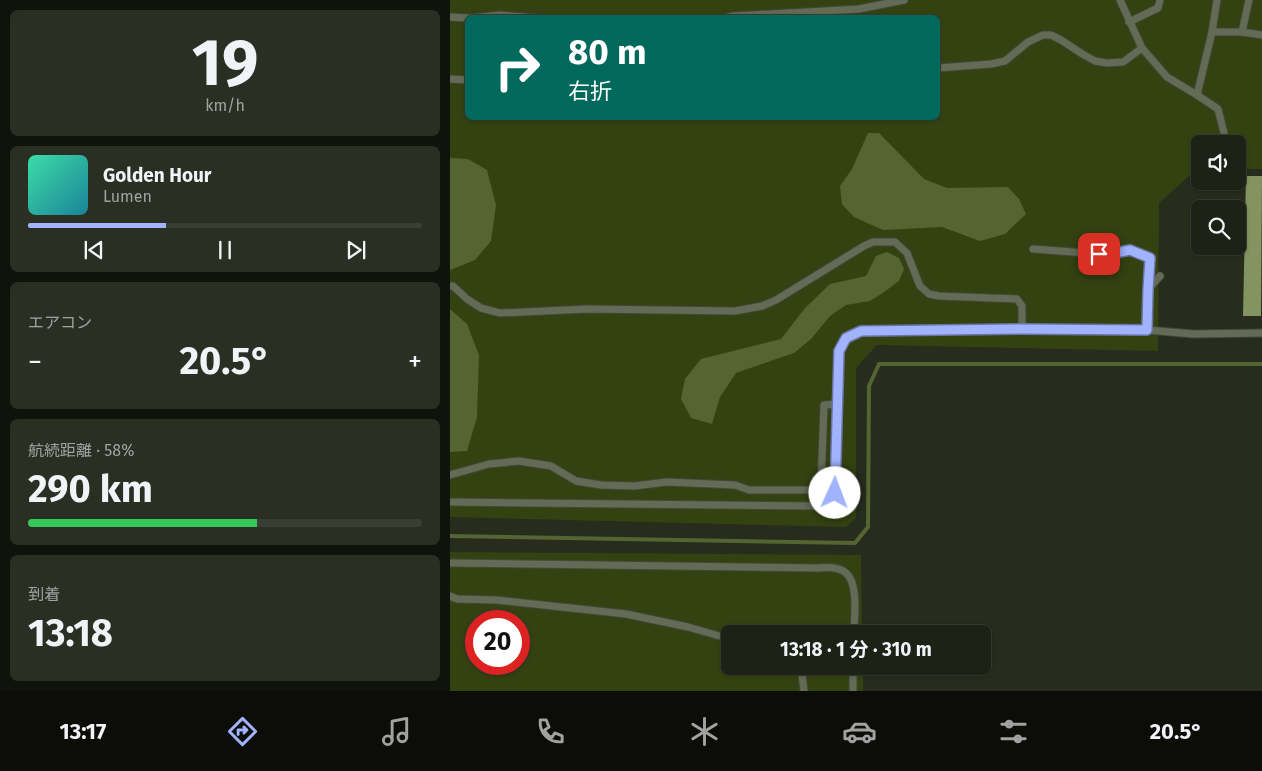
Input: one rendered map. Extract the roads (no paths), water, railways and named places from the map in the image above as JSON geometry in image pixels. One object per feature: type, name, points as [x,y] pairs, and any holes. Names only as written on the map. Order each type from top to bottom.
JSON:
[{"type":"lane","points":[[751,15],[859,9],[904,0]]},
{"type":"lane","points":[[1120,0],[1142,48],[1167,77],[1218,109],[1224,135]]},
{"type":"lane","points":[[1130,22],[1158,8],[1160,0]]},
{"type":"lane","points":[[1197,95],[1212,32],[1217,0]]},
{"type":"lane","points":[[1242,32],[1248,0]]},
{"type":"lane","points":[[450,17],[465,18]]},
{"type":"lane","points":[[1212,32],[1242,32],[1262,35]]},
{"type":"lane","points":[[940,68],[991,64],[1005,61],[1028,42],[1043,34],[1051,35],[1061,40],[1095,62],[1122,62],[1142,48]]},
{"type":"lane","points":[[450,79],[465,80]]},
{"type":"lane","points":[[450,286],[453,286],[481,308],[500,313],[587,309],[735,311],[762,306],[776,300],[868,244],[873,242],[895,242],[907,253],[920,286],[928,294],[1016,299],[1022,306],[1022,329]]},
{"type":"lane","points":[[1033,249],[1102,254],[1130,250],[1150,258],[1147,330]]},
{"type":"lane","points":[[1148,290],[1160,276]]},
{"type":"lane","points":[[450,502],[816,506],[827,503],[835,493],[839,351],[846,338],[861,331],[1022,329],[1147,330],[1193,334],[1262,333]]},
{"type":"lane","points":[[450,475],[489,464],[519,461],[551,466],[576,481],[601,485],[634,486],[667,482],[735,484],[748,490],[812,490],[821,484],[824,405],[838,404]]},
{"type":"lane","points":[[450,563],[830,567],[846,573],[853,583],[854,625]]},
{"type":"lane","points":[[450,596],[457,599],[497,600],[626,614],[688,627],[721,636]]},
{"type":"lane","points":[[802,675],[804,691]]},
{"type":"lane","points":[[853,675],[853,691]]},
{"type":"waterway","points":[[450,536],[855,543],[868,527],[869,386],[879,364],[1262,364]]}]
